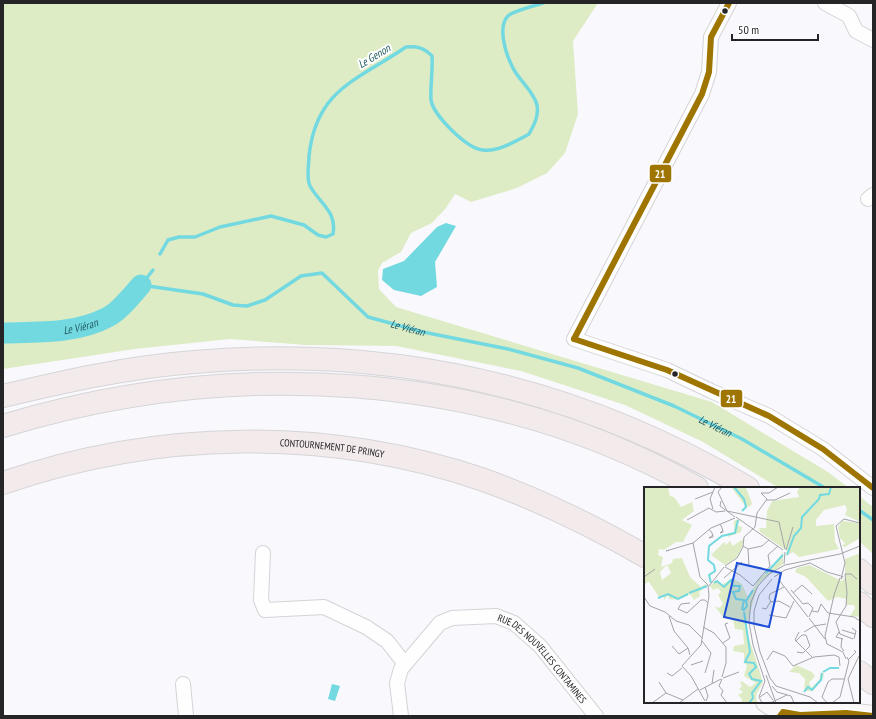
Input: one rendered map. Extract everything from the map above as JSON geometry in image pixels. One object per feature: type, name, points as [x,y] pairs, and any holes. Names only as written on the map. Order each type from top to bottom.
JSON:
[{"type":"highway","points":[[3,396],[93,376],[200,361],[251,358],[314,358],[407,366],[452,373],[498,383],[587,410],[676,449],[746,487]]},
{"type":"highway","points":[[3,426],[73,408],[174,390],[263,383],[354,386],[414,393],[455,400],[521,416],[594,440],[642,460],[695,487]]},
{"type":"highway","name":"CONTOURNEMENT DE PRINGY","points":[[3,473],[79,451],[112,444],[165,436],[252,432],[333,437],[397,447],[486,471],[557,499],[644,544]]},
{"type":"highway","name":"CONTOURNEMENT DE PRINGY","points":[[3,483],[80,460],[148,448],[231,442],[323,445],[369,451],[415,460],[480,479],[561,512],[644,555]]},
{"type":"highway","points":[[860,571],[873,583]]},
{"type":"highway","points":[[860,604],[873,616]]},
{"type":"highway","points":[[860,673],[873,683]]},
{"type":"street","points":[[729,3],[711,38],[708,76],[702,94],[574,339],[667,370],[769,416],[823,449],[873,488]]},
{"type":"street","points":[[825,3],[849,16],[856,31],[873,40]]},
{"type":"street","points":[[263,553],[261,600],[265,610],[324,607],[366,628],[387,641],[405,664]]},
{"type":"street","name":"RUE DES NOUVELLES CONTAMINES","points":[[401,716],[397,683],[399,675],[405,664],[440,623],[452,618],[464,616],[496,616],[514,623],[540,646],[596,716]]},
{"type":"street","points":[[184,684],[186,716]]},
{"type":"street","points":[[774,708],[826,708],[846,713],[873,716]]},
{"type":"green space","points":[[3,3],[598,3],[573,41],[578,114],[565,153],[547,173],[517,188],[471,202],[455,194],[446,208],[432,223],[411,233],[401,252],[382,263],[378,271],[379,289],[396,307],[712,402],[828,472],[848,487],[777,487],[703,442],[625,405],[521,371],[396,346],[306,345],[230,339],[135,349],[3,369]]},
{"type":"green space","points":[[860,497],[873,507],[873,554],[860,542]]},
{"type":"water","points":[[446,223],[456,226],[435,262],[437,287],[421,296],[394,290],[382,280],[383,269],[404,261],[437,227]]},
{"type":"water","points":[[332,684],[340,686],[335,701],[328,699]]},
{"type":"waterway","name":"Le Genon","points":[[160,254],[168,240],[179,237],[195,237],[220,227],[271,216],[304,225],[318,235],[326,237],[333,234],[334,226],[330,213],[310,186],[308,175],[309,156],[313,133],[320,115],[330,101],[342,89],[356,78],[406,47],[420,48],[432,56],[431,100],[433,106],[444,122],[468,144],[476,148],[489,150],[507,145],[529,134],[537,117],[537,105],[510,61],[505,48],[503,27],[508,16],[511,14],[543,3]]},
{"type":"waterway","name":"Le Genon","points":[[141,285],[153,270]]},
{"type":"waterway","name":"Le Viéran","points":[[141,285],[203,294],[233,305],[247,306],[265,300],[301,276],[322,273],[368,317],[423,332],[508,349],[578,368],[674,406],[742,439],[823,487]]},
{"type":"waterway","name":"Le Viéran","points":[[3,333],[57,331],[83,327],[96,323],[117,311],[141,285]]},
{"type":"waterway","name":"Le Viéran","points":[[860,511],[873,520]]},
{"type":"transit line","name":"21","points":[[574,339],[702,94],[709,72],[711,37],[729,3]]},
{"type":"transit line","name":"21","points":[[574,339],[667,370],[769,416],[823,449],[873,488]]},
{"type":"transit line","name":"21","points":[[780,716],[783,712],[800,715],[846,713],[873,716]]}]
